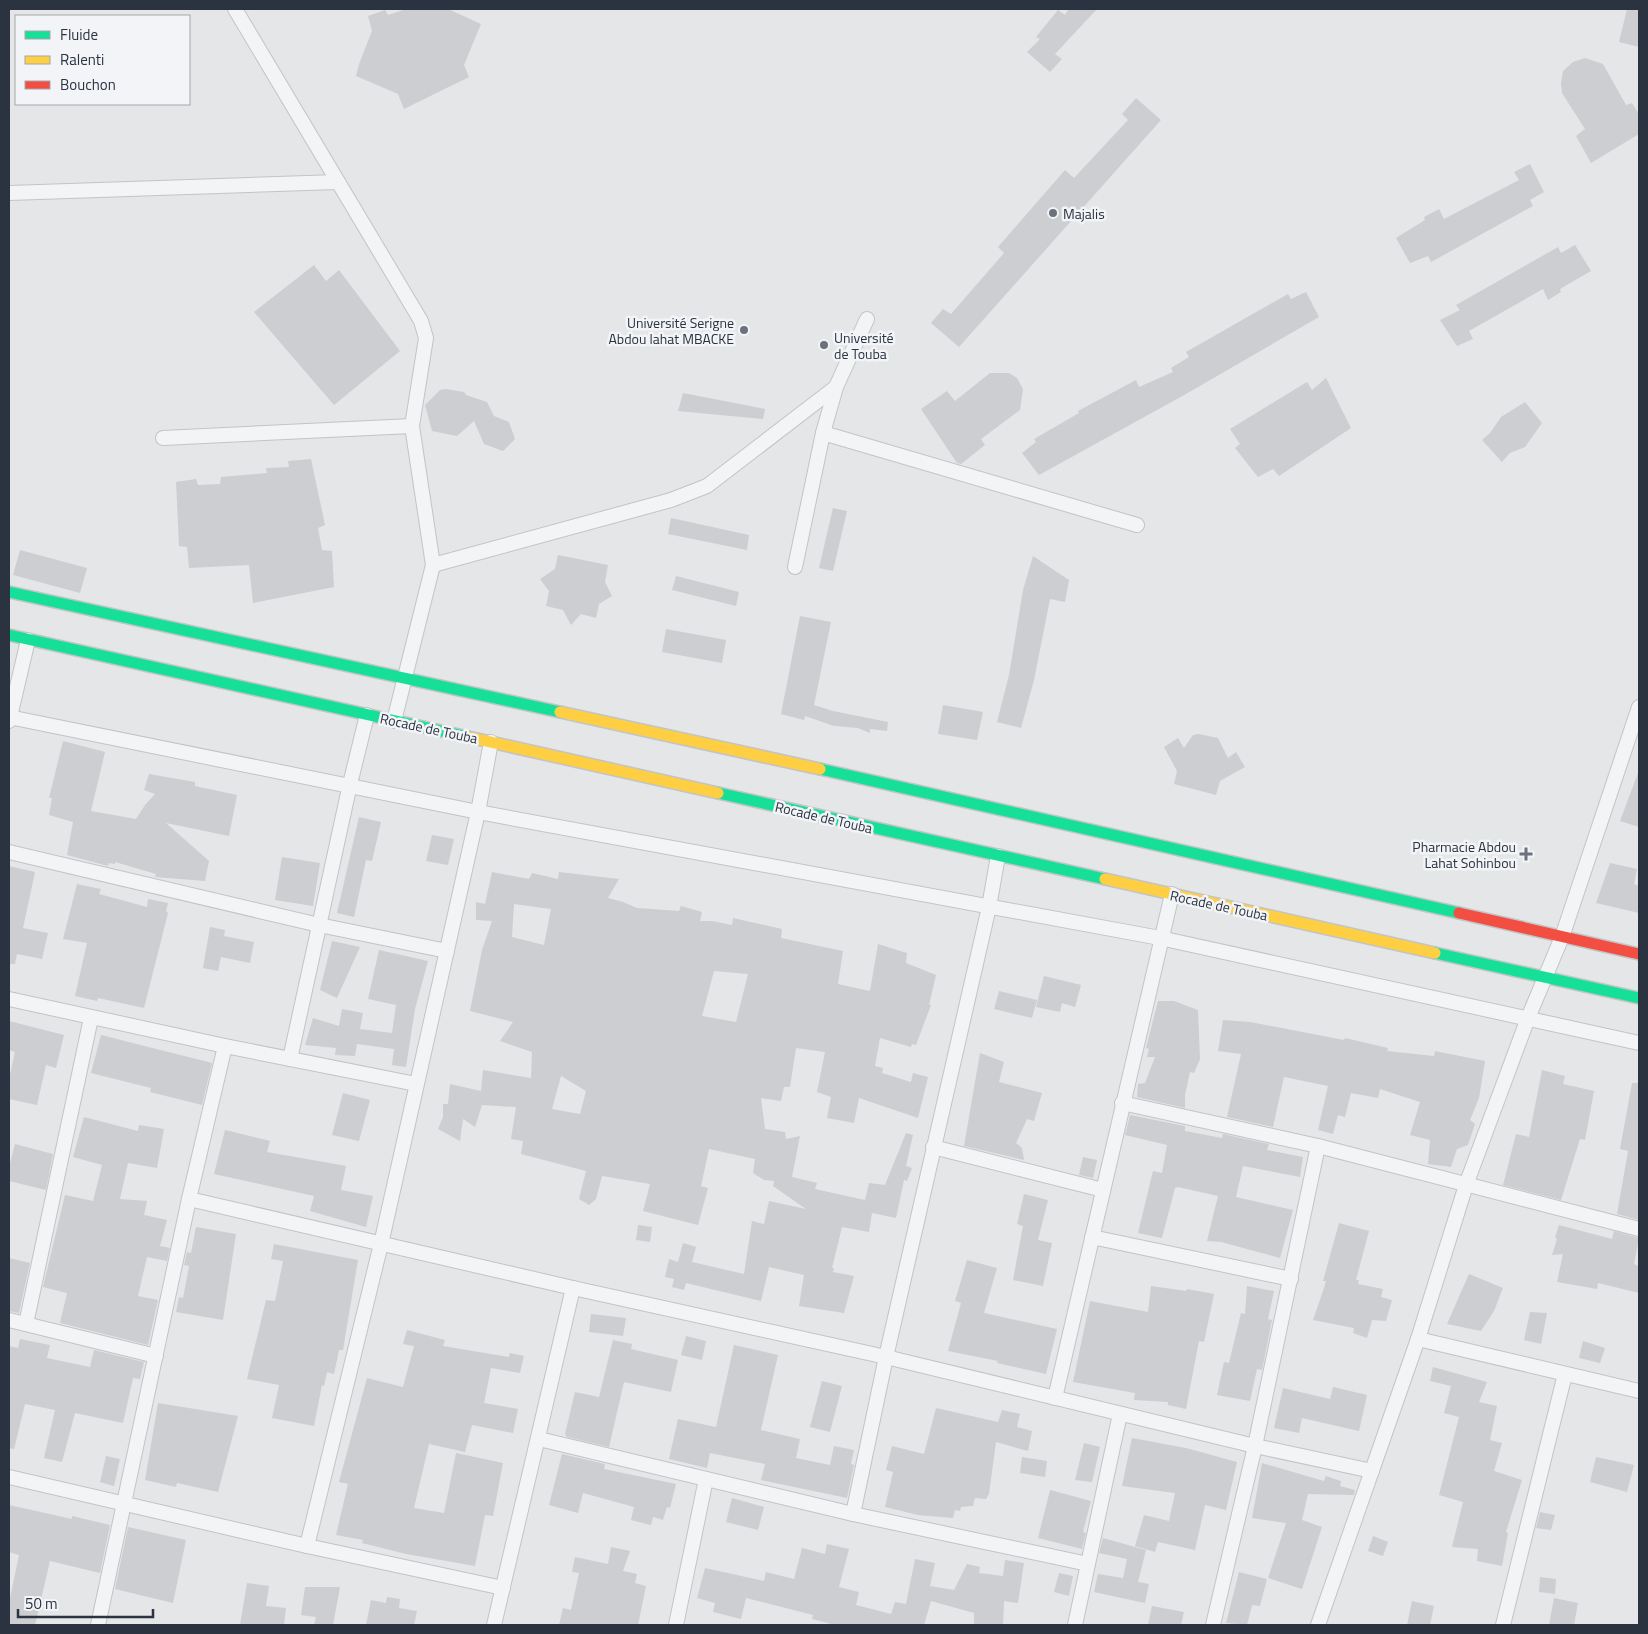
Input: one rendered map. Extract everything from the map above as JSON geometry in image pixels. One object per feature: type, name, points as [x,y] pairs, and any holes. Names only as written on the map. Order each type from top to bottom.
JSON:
[{"type":"main road","points":[[9,592],[405,678],[1639,954]]},
{"type":"main road","name":"Rocade de Touba","points":[[9,635],[1639,998]]},
{"type":"street","points":[[235,9],[421,321],[426,338],[412,426],[433,565],[394,721]]},
{"type":"street","points":[[9,193],[338,182]]},
{"type":"street","points":[[795,567],[823,433],[836,387],[867,319]]},
{"type":"street","points":[[433,565],[671,500],[706,486],[836,387]]},
{"type":"street","points":[[163,438],[412,426]]},
{"type":"street","points":[[823,433],[1136,525]]},
{"type":"street","points":[[28,640],[9,718],[350,784],[478,812],[1160,938],[1639,1043]]},
{"type":"street","points":[[1319,1625],[1418,1339],[1466,1185],[1528,1018],[1562,937],[1639,707]]},
{"type":"street","points":[[290,1060],[350,784],[368,715]]},
{"type":"street","points":[[307,1546],[381,1244],[478,812],[491,742]]},
{"type":"street","points":[[9,852],[320,926],[447,951]]},
{"type":"street","points":[[853,1514],[933,1147],[989,907],[998,856]]},
{"type":"street","points":[[1055,1398],[1160,938],[1172,894]]},
{"type":"street","points":[[9,999],[290,1060],[416,1084]]},
{"type":"street","points":[[26,1324],[91,1018]]},
{"type":"street","points":[[98,1625],[189,1199],[225,1046]]},
{"type":"street","points":[[1122,1103],[1318,1146],[1639,1229]]},
{"type":"street","points":[[1213,1625],[1255,1446],[1318,1146]]},
{"type":"street","points":[[933,1147],[1103,1190]]},
{"type":"street","points":[[189,1199],[573,1288],[886,1357],[1255,1446],[1372,1471]]},
{"type":"street","points":[[1092,1237],[1291,1279]]},
{"type":"street","points":[[494,1625],[573,1288]]},
{"type":"street","points":[[9,1320],[156,1356]]},
{"type":"street","points":[[1418,1339],[1639,1391]]},
{"type":"street","points":[[1503,1625],[1565,1374]]},
{"type":"street","points":[[1075,1625],[1120,1414]]},
{"type":"street","points":[[539,1439],[853,1514],[1088,1564]]},
{"type":"street","points":[[9,1477],[307,1546],[502,1588]]},
{"type":"street","points":[[676,1625],[706,1479]]},
{"type":"building","points":[[406,9],[448,9],[481,24],[464,65],[469,77],[404,109],[398,94],[356,76],[372,31],[368,16],[385,10],[388,15]]},
{"type":"building","points":[[1069,9],[1097,9],[1055,54],[1062,59],[1050,72],[1027,52],[1040,39],[1036,37],[1058,10],[1065,15]]},
{"type":"building","points":[[1627,9],[1639,9],[1639,47],[1619,42]]},
{"type":"building","points":[[1585,58],[1603,64],[1626,105],[1632,103],[1639,114],[1639,134],[1591,163],[1576,136],[1585,129],[1562,93],[1561,83],[1563,71],[1573,62]]},
{"type":"building","name":"Majalis","points":[[1136,98],[1161,120],[959,347],[931,323],[943,309],[951,314],[1004,253],[998,247],[1065,170],[1074,178],[1128,120],[1122,114]]},
{"type":"building","points":[[1530,164],[1544,192],[1530,200],[1533,206],[1431,262],[1428,256],[1410,263],[1396,238],[1425,220],[1424,217],[1439,209],[1444,219],[1519,180],[1514,172]]},
{"type":"building","points":[[1575,245],[1591,271],[1560,289],[1561,292],[1548,300],[1543,289],[1469,331],[1473,339],[1457,346],[1440,320],[1460,310],[1456,305],[1558,247],[1561,253]]},
{"type":"building","points":[[314,265],[326,281],[339,270],[400,351],[334,405],[254,312]]},
{"type":"building","points":[[1306,292],[1319,317],[1186,394],[1039,475],[1022,453],[1036,442],[1034,439],[1079,413],[1078,411],[1136,380],[1139,387],[1173,372],[1171,368],[1189,357],[1186,352],[1288,294],[1291,299]]},
{"type":"building","points":[[990,373],[1009,373],[1017,378],[1023,389],[1020,410],[981,439],[985,445],[961,464],[957,463],[921,409],[947,391],[955,401]]},
{"type":"building","points":[[1326,378],[1351,428],[1279,476],[1273,469],[1258,477],[1235,448],[1240,444],[1230,429],[1307,382],[1312,390]]},
{"type":"building","points":[[440,390],[464,392],[466,395],[487,402],[494,416],[509,422],[515,439],[503,451],[484,444],[474,421],[457,436],[432,431],[425,405]]},
{"type":"building","points":[[683,393],[765,409],[763,419],[678,411]]},
{"type":"building","points":[[1525,402],[1542,423],[1525,447],[1510,453],[1502,462],[1482,440],[1490,433],[1501,417]]},
{"type":"building","points":[[311,459],[325,525],[318,528],[322,550],[332,551],[334,587],[253,603],[249,565],[189,568],[187,547],[179,546],[176,482],[196,479],[198,485],[220,484],[221,477],[267,473],[266,468],[289,467],[288,461]]},
{"type":"building","points":[[833,508],[847,511],[833,571],[819,568]]},
{"type":"building","points":[[671,518],[749,535],[747,550],[668,534]]},
{"type":"building","points":[[20,550],[87,568],[80,593],[13,575]]},
{"type":"building","points":[[558,555],[608,565],[605,582],[612,596],[599,604],[596,618],[581,614],[571,625],[563,610],[546,606],[549,591],[540,579],[555,569]]},
{"type":"building","points":[[1033,556],[1069,580],[1065,602],[1050,599],[1034,680],[1021,728],[997,722],[1009,675],[1023,590]]},
{"type":"building","points":[[676,576],[739,592],[736,606],[672,590]]},
{"type":"building","points":[[800,616],[831,622],[814,705],[833,711],[888,722],[887,731],[870,729],[870,733],[858,728],[834,726],[805,716],[804,720],[781,714]]},
{"type":"building","points":[[666,629],[726,640],[722,663],[662,652]]},
{"type":"building","points":[[943,705],[983,712],[977,740],[938,734]]},
{"type":"building","points":[[1199,734],[1218,738],[1228,758],[1236,752],[1245,767],[1220,781],[1216,795],[1174,784],[1177,771],[1164,747],[1178,738],[1184,748],[1193,735]]},
{"type":"building","points":[[63,741],[105,752],[91,811],[136,819],[155,794],[144,790],[149,774],[195,782],[195,786],[237,795],[229,836],[166,823],[209,861],[205,881],[155,877],[156,874],[115,862],[115,864],[109,863],[108,866],[67,855],[73,822],[49,815],[52,798],[49,798]]},
{"type":"building","points":[[1639,773],[1639,827],[1620,821]]},
{"type":"building","points":[[359,817],[381,822],[372,861],[366,860],[354,917],[337,913]]},
{"type":"building","points":[[432,835],[454,839],[448,865],[426,861]]},
{"type":"building","points":[[282,857],[320,863],[313,906],[275,900]]},
{"type":"building","points":[[1610,863],[1637,869],[1634,884],[1639,886],[1639,913],[1596,903]]},
{"type":"building","points":[[9,866],[35,872],[23,928],[48,933],[42,959],[17,954],[15,964],[9,964]]},
{"type":"building","points":[[492,872],[529,879],[532,873],[558,879],[559,872],[619,879],[608,898],[637,908],[679,911],[681,906],[702,912],[700,921],[732,925],[733,918],[782,929],[781,938],[843,951],[838,984],[870,991],[878,944],[907,953],[906,963],[936,975],[929,1005],[931,1005],[916,1045],[912,1044],[911,1047],[880,1038],[875,1066],[883,1068],[882,1073],[911,1082],[913,1073],[928,1077],[918,1118],[859,1098],[854,1123],[827,1118],[831,1097],[817,1092],[825,1052],[796,1048],[790,1087],[784,1087],[781,1101],[761,1098],[765,1129],[785,1132],[786,1139],[800,1136],[792,1177],[817,1183],[815,1189],[865,1200],[869,1183],[885,1185],[906,1133],[913,1135],[906,1166],[912,1168],[907,1181],[904,1180],[896,1218],[872,1213],[869,1232],[842,1227],[832,1268],[834,1268],[833,1272],[854,1276],[844,1313],[799,1306],[804,1275],[769,1267],[761,1301],[686,1283],[684,1290],[672,1287],[674,1279],[665,1277],[669,1259],[678,1262],[683,1243],[696,1247],[692,1262],[744,1274],[752,1221],[764,1224],[769,1201],[806,1209],[773,1186],[774,1181],[764,1180],[753,1173],[755,1159],[709,1149],[701,1186],[708,1188],[698,1225],[643,1211],[650,1184],[602,1176],[596,1199],[589,1205],[579,1199],[586,1171],[521,1154],[523,1141],[511,1139],[516,1107],[482,1105],[475,1127],[463,1119],[460,1141],[438,1129],[443,1117],[443,1104],[448,1104],[450,1084],[481,1091],[483,1070],[531,1078],[532,1052],[500,1041],[513,1022],[470,1011],[482,950],[492,921],[476,920],[476,902],[485,904]],"holes":[[[514,904],[551,909],[544,945],[512,937]],[[714,971],[748,974],[736,1022],[702,1016]],[[561,1076],[586,1091],[580,1114],[552,1109]]]},
{"type":"building","points":[[77,884],[101,889],[99,894],[147,907],[148,899],[168,903],[166,911],[168,913],[144,1008],[98,998],[97,1001],[75,996],[87,943],[63,939]]},
{"type":"building","points":[[210,927],[225,930],[224,936],[254,942],[250,963],[221,957],[218,971],[203,968]]},
{"type":"building","points":[[332,941],[360,947],[337,998],[320,990]]},
{"type":"building","points":[[379,950],[428,961],[415,1009],[406,1067],[392,1065],[394,1049],[357,1044],[355,1056],[335,1055],[336,1048],[305,1045],[313,1018],[339,1026],[342,1009],[363,1013],[360,1029],[392,1033],[396,1005],[368,999]]},
{"type":"building","points":[[1044,976],[1081,985],[1075,1007],[1062,1003],[1060,1012],[1036,1007]]},
{"type":"building","points":[[999,991],[1037,1000],[1032,1018],[994,1009]]},
{"type":"building","points":[[1158,1001],[1174,1001],[1198,1010],[1200,1059],[1194,1073],[1190,1072],[1185,1095],[1185,1108],[1137,1097],[1138,1084],[1145,1083],[1155,1057],[1147,1057],[1149,1049],[1146,1048]]},
{"type":"building","points":[[1223,1020],[1250,1022],[1344,1040],[1345,1038],[1388,1048],[1387,1051],[1434,1056],[1435,1051],[1485,1061],[1479,1098],[1470,1120],[1475,1124],[1468,1145],[1457,1149],[1451,1167],[1428,1164],[1430,1140],[1410,1135],[1420,1102],[1380,1089],[1378,1098],[1351,1093],[1345,1117],[1338,1115],[1333,1134],[1318,1130],[1328,1086],[1284,1077],[1273,1127],[1227,1117],[1241,1054],[1218,1051]]},
{"type":"building","points":[[9,1021],[64,1035],[56,1068],[46,1065],[37,1105],[9,1099],[9,1079],[15,1052],[9,1050]]},
{"type":"building","points":[[101,1035],[212,1063],[202,1105],[150,1092],[151,1088],[91,1073]]},
{"type":"building","points":[[980,1053],[1004,1062],[999,1082],[1042,1093],[1034,1121],[1027,1119],[1016,1143],[1022,1148],[1024,1160],[964,1146]]},
{"type":"building","points":[[1542,1070],[1565,1076],[1563,1084],[1594,1091],[1585,1140],[1580,1139],[1561,1200],[1503,1185],[1516,1134],[1529,1137]]},
{"type":"building","points":[[1632,1083],[1639,1083],[1639,1220],[1617,1214],[1628,1151],[1620,1149]]},
{"type":"building","points":[[343,1093],[370,1100],[359,1141],[332,1135]]},
{"type":"building","points":[[1130,1115],[1185,1126],[1185,1131],[1222,1138],[1223,1134],[1269,1144],[1267,1150],[1303,1157],[1300,1177],[1243,1166],[1236,1197],[1293,1210],[1280,1258],[1221,1242],[1207,1241],[1218,1196],[1178,1187],[1175,1188],[1162,1238],[1138,1233],[1153,1171],[1162,1173],[1167,1145],[1125,1135]]},
{"type":"building","points":[[84,1117],[138,1131],[139,1125],[164,1129],[157,1168],[128,1163],[120,1199],[147,1201],[144,1215],[167,1220],[160,1246],[170,1248],[167,1261],[147,1257],[138,1296],[158,1300],[148,1345],[60,1323],[67,1293],[43,1287],[65,1195],[93,1201],[102,1165],[73,1157]]},
{"type":"building","points":[[225,1130],[270,1141],[267,1152],[346,1166],[341,1190],[373,1196],[366,1227],[310,1211],[314,1196],[214,1174]]},
{"type":"building","points":[[15,1144],[53,1154],[46,1190],[9,1181],[9,1167]]},
{"type":"building","points":[[1083,1157],[1097,1160],[1093,1178],[1079,1175]]},
{"type":"building","points":[[1024,1194],[1048,1200],[1038,1240],[1052,1243],[1043,1286],[1013,1280],[1023,1226],[1017,1224]]},
{"type":"building","points":[[1339,1223],[1369,1231],[1356,1280],[1359,1280],[1358,1284],[1383,1289],[1381,1297],[1392,1300],[1386,1321],[1372,1320],[1367,1338],[1353,1333],[1354,1328],[1313,1320],[1326,1281],[1323,1281]]},
{"type":"building","points":[[638,1225],[652,1227],[650,1242],[636,1240]]},
{"type":"building","points":[[1559,1225],[1612,1239],[1614,1231],[1639,1238],[1634,1264],[1639,1266],[1639,1293],[1598,1283],[1597,1289],[1557,1282],[1563,1254],[1552,1255]]},
{"type":"building","points":[[196,1227],[236,1234],[223,1320],[176,1312],[179,1297],[183,1298],[189,1266],[184,1265],[187,1252],[191,1253]]},
{"type":"building","points":[[274,1244],[358,1260],[343,1350],[339,1350],[334,1374],[327,1372],[324,1386],[322,1385],[314,1426],[272,1418],[279,1385],[247,1379],[266,1300],[275,1301],[283,1261],[271,1259]]},
{"type":"building","points":[[9,1258],[30,1263],[19,1313],[9,1311]]},
{"type":"building","points":[[967,1260],[997,1268],[984,1313],[1057,1329],[1046,1374],[997,1363],[998,1361],[948,1351],[961,1303],[955,1301]]},
{"type":"building","points":[[1469,1274],[1503,1288],[1494,1311],[1481,1331],[1447,1324]]},
{"type":"building","points":[[1151,1286],[1186,1291],[1187,1289],[1214,1294],[1204,1342],[1199,1341],[1186,1409],[1168,1405],[1168,1402],[1134,1400],[1135,1393],[1073,1382],[1090,1301],[1148,1312]]},
{"type":"building","points":[[1247,1286],[1274,1291],[1268,1319],[1272,1320],[1262,1370],[1257,1369],[1250,1401],[1217,1395],[1224,1362],[1229,1363],[1241,1313],[1245,1314]]},
{"type":"building","points":[[1530,1312],[1547,1313],[1541,1344],[1524,1340]]},
{"type":"building","points":[[591,1314],[626,1318],[623,1336],[589,1332]]},
{"type":"building","points":[[407,1330],[445,1340],[443,1346],[509,1357],[510,1353],[524,1356],[520,1373],[491,1368],[484,1403],[518,1409],[513,1433],[472,1425],[465,1452],[429,1444],[414,1508],[444,1513],[456,1453],[503,1463],[493,1516],[485,1515],[475,1566],[406,1554],[362,1543],[363,1540],[336,1535],[348,1484],[339,1482],[367,1378],[403,1387],[414,1346],[403,1344]]},
{"type":"building","points":[[686,1336],[706,1341],[702,1360],[681,1355]]},
{"type":"building","points":[[20,1339],[50,1345],[47,1358],[90,1367],[94,1350],[144,1362],[140,1379],[133,1378],[123,1423],[75,1413],[62,1462],[44,1458],[55,1410],[25,1404],[14,1449],[9,1448],[9,1346],[18,1348]]},
{"type":"building","points":[[613,1340],[632,1344],[631,1349],[678,1360],[671,1392],[624,1382],[609,1447],[567,1437],[565,1434],[575,1392],[599,1397]]},
{"type":"building","points":[[1583,1341],[1605,1348],[1600,1363],[1579,1358]]},
{"type":"building","points":[[734,1345],[778,1355],[761,1430],[800,1439],[796,1458],[830,1465],[834,1446],[854,1450],[851,1464],[854,1465],[847,1498],[761,1480],[765,1464],[710,1453],[707,1468],[669,1459],[678,1419],[716,1427]]},
{"type":"building","points":[[1433,1367],[1487,1382],[1479,1402],[1497,1406],[1490,1440],[1502,1443],[1494,1471],[1522,1480],[1506,1532],[1508,1533],[1502,1566],[1477,1561],[1478,1549],[1452,1547],[1463,1502],[1439,1495],[1459,1417],[1444,1413],[1451,1386],[1430,1381]]},
{"type":"building","points":[[822,1381],[842,1386],[830,1432],[810,1427]]},
{"type":"building","points":[[1333,1387],[1367,1395],[1359,1431],[1302,1418],[1299,1433],[1274,1428],[1283,1388],[1330,1399]]},
{"type":"building","points":[[158,1403],[238,1416],[218,1492],[177,1483],[176,1487],[145,1480]]},
{"type":"building","points":[[936,1408],[998,1422],[1002,1410],[1020,1414],[1017,1427],[1032,1431],[1028,1451],[996,1442],[989,1494],[986,1499],[975,1498],[973,1506],[961,1507],[960,1511],[955,1510],[953,1518],[918,1515],[885,1507],[893,1472],[886,1470],[892,1446],[924,1454]]},
{"type":"building","points":[[1132,1438],[1186,1448],[1237,1462],[1226,1510],[1205,1505],[1195,1550],[1158,1542],[1155,1552],[1135,1546],[1144,1515],[1169,1521],[1175,1493],[1122,1486]]},
{"type":"building","points":[[1084,1443],[1100,1447],[1092,1482],[1075,1480]]},
{"type":"building","points":[[562,1454],[605,1464],[604,1469],[676,1484],[670,1508],[667,1507],[663,1520],[653,1517],[651,1525],[631,1520],[634,1507],[583,1493],[578,1513],[549,1505]]},
{"type":"building","points":[[106,1456],[120,1459],[114,1486],[100,1482]]},
{"type":"building","points":[[1022,1457],[1047,1461],[1045,1477],[1020,1473]]},
{"type":"building","points":[[1596,1457],[1634,1465],[1627,1492],[1590,1482]]},
{"type":"building","points":[[1262,1463],[1324,1481],[1326,1476],[1341,1481],[1340,1486],[1355,1490],[1354,1495],[1308,1494],[1302,1520],[1322,1527],[1302,1589],[1268,1578],[1286,1523],[1252,1518]]},
{"type":"building","points":[[1050,1490],[1091,1501],[1083,1532],[1086,1533],[1082,1549],[1038,1538]]},
{"type":"building","points":[[732,1498],[764,1507],[758,1530],[726,1522]]},
{"type":"building","points":[[9,1505],[110,1525],[100,1573],[50,1561],[35,1625],[9,1625],[9,1603],[19,1555],[9,1552]]},
{"type":"building","points":[[1540,1512],[1555,1515],[1551,1530],[1536,1528]]},
{"type":"building","points":[[128,1527],[186,1540],[173,1603],[115,1589]]},
{"type":"building","points":[[1373,1536],[1388,1542],[1383,1556],[1368,1551]]},
{"type":"building","points":[[1103,1538],[1146,1550],[1138,1582],[1149,1584],[1145,1603],[1094,1592],[1098,1574],[1123,1578],[1127,1559],[1099,1553]]},
{"type":"building","points":[[827,1544],[849,1549],[839,1587],[859,1592],[856,1605],[891,1614],[895,1602],[906,1604],[915,1559],[935,1563],[930,1586],[954,1590],[967,1564],[980,1567],[979,1573],[1003,1576],[1005,1560],[1024,1563],[1018,1603],[1004,1601],[1003,1625],[974,1625],[974,1613],[931,1601],[924,1625],[835,1625],[812,1619],[813,1615],[746,1598],[741,1619],[713,1612],[715,1603],[697,1598],[705,1568],[764,1581],[766,1572],[794,1579],[802,1548],[825,1554]]},
{"type":"building","points":[[611,1547],[630,1551],[623,1571],[637,1574],[635,1583],[646,1586],[638,1625],[559,1625],[563,1608],[571,1610],[579,1573],[572,1572],[575,1557],[608,1564]]},
{"type":"building","points":[[1239,1572],[1267,1579],[1260,1606],[1252,1605],[1247,1625],[1226,1623]]},
{"type":"building","points":[[1059,1573],[1073,1576],[1069,1596],[1054,1592]]},
{"type":"building","points":[[1540,1577],[1556,1579],[1555,1594],[1539,1592]]},
{"type":"building","points":[[247,1583],[269,1586],[266,1606],[286,1608],[284,1625],[240,1625]]},
{"type":"building","points":[[305,1587],[340,1587],[333,1625],[314,1625],[316,1617],[301,1615]]},
{"type":"building","points":[[387,1597],[400,1599],[399,1608],[417,1611],[414,1625],[366,1625],[371,1600],[386,1603]]},
{"type":"building","points":[[1554,1598],[1578,1603],[1574,1625],[1549,1625]]},
{"type":"building","points":[[1412,1601],[1434,1606],[1430,1625],[1407,1625]]},
{"type":"building","points":[[1152,1606],[1184,1612],[1181,1625],[1148,1625]]},
{"type":"traffic: fast","points":[[9,592],[560,712]]},
{"type":"traffic: fast","points":[[9,635],[468,737]]},
{"type":"traffic: fast","points":[[820,769],[1459,913]]},
{"type":"traffic: fast","points":[[718,793],[1105,879]]},
{"type":"traffic: fast","points":[[1435,953],[1639,998]]},
{"type":"traffic: slow","points":[[560,712],[820,769]]},
{"type":"traffic: slow","points":[[468,737],[718,793]]},
{"type":"traffic: slow","points":[[1105,879],[1435,953]]},
{"type":"traffic: jam","points":[[1459,913],[1639,954]]},
{"type":"place","name":"Majalis","points":[[1053,213]]},
{"type":"place","name":"Université Serigne Abdou lahat MBACKE","points":[[744,330]]},
{"type":"place","name":"Université de Touba","points":[[824,345]]},
{"type":"place","name":"Pharmacie Abdou Lahat Sohinbou","points":[[1526,854]]}]
